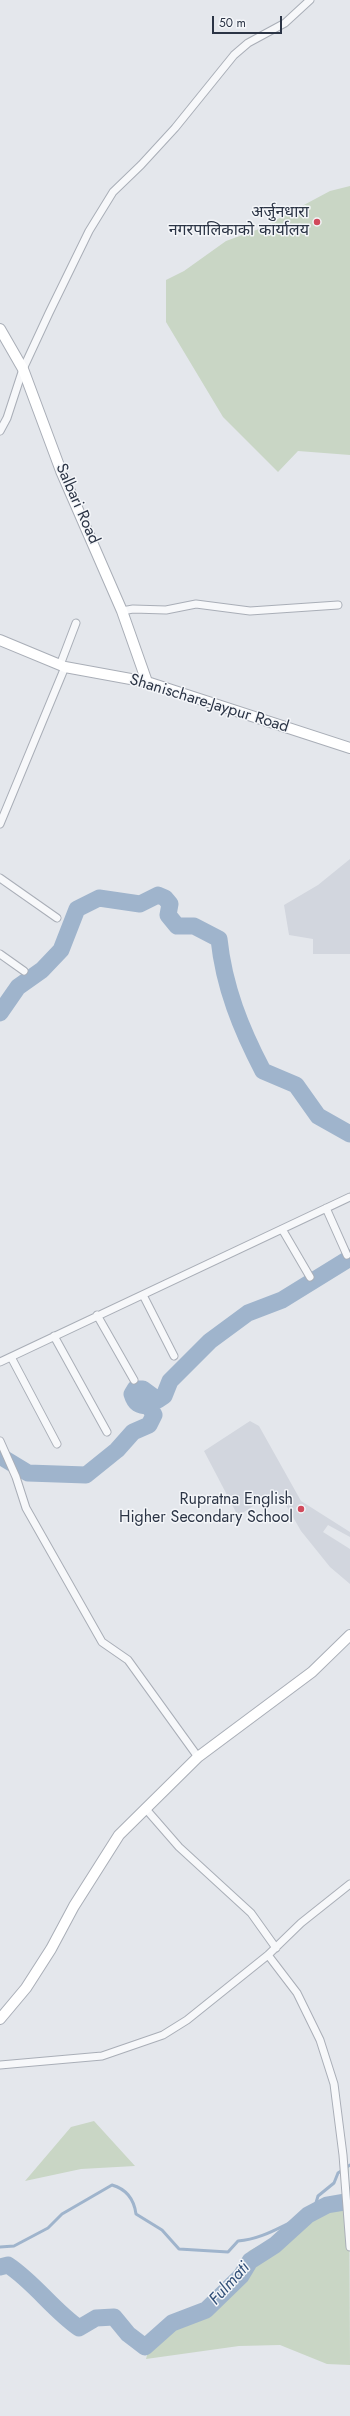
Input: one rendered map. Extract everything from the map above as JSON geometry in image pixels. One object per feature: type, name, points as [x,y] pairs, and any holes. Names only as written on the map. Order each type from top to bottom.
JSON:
[{"type":"street","points":[[0,431],[7,418],[23,369],[88,231],[113,192],[141,165],[175,128],[234,55],[248,43],[285,23],[310,0]]},
{"type":"street","name":"Salbari Road","points":[[0,329],[23,369],[61,470],[122,611],[147,682]]},
{"type":"street","points":[[122,611],[133,609],[166,610],[196,604],[250,611],[338,605]]},
{"type":"street","points":[[0,824],[62,666],[76,622]]},
{"type":"street","name":"Shanischare-Jaypur Road","points":[[0,640],[62,666],[147,682],[350,748]]},
{"type":"street","points":[[0,878],[57,918]]},
{"type":"street","points":[[0,954],[24,971]]},
{"type":"street","points":[[0,1362],[96,1315],[143,1295],[350,1198]]},
{"type":"street","points":[[326,1208],[347,1254]]},
{"type":"street","points":[[282,1229],[310,1277]]},
{"type":"street","points":[[143,1295],[174,1356]]},
{"type":"street","points":[[96,1315],[134,1380]]},
{"type":"street","points":[[54,1336],[107,1432]]},
{"type":"street","points":[[11,1357],[57,1444]]},
{"type":"street","points":[[0,1441],[16,1477],[26,1508],[102,1642],[128,1660],[198,1757]]},
{"type":"street","points":[[0,2019],[26,1988],[51,1949],[74,1906],[119,1835],[198,1757],[312,1672],[350,1635]]},
{"type":"street","points":[[145,1808],[185,1852],[251,1913],[276,1948]]},
{"type":"street","points":[[0,2065],[102,2056],[163,2035],[187,2020],[268,1955],[301,1923],[350,1884]]},
{"type":"street","points":[[268,1955],[297,1993],[320,2040],[334,2084],[344,2173],[350,2247]]},
{"type":"shaded area","points":[[350,859],[350,954],[313,954],[313,939],[289,935],[284,905],[318,885]]},
{"type":"shaded area","name":"Rupratna English Higher Secondary School","points":[[250,1421],[259,1426],[301,1501],[350,1532],[350,1537],[328,1525],[323,1532],[350,1549],[350,1584],[330,1567],[301,1531],[282,1498],[274,1492],[238,1516],[204,1451]]},
{"type":"green space","points":[[350,186],[350,455],[298,451],[278,472],[223,417],[166,322],[166,280],[184,271],[226,241],[259,229],[330,191]]},
{"type":"green space","points":[[94,2121],[135,2166],[81,2169],[25,2181],[71,2127]]},
{"type":"green space","points":[[349,2163],[350,2365],[327,2364],[280,2345],[239,2346],[146,2359],[151,2341],[172,2323],[206,2310],[249,2251],[330,2207],[344,2206]]},
{"type":"waterway","points":[[0,1013],[18,987],[42,970],[61,950],[77,909],[99,898],[140,904],[158,895],[165,898],[170,904],[168,915],[177,926],[194,926],[219,939],[221,957],[229,991],[241,1023],[263,1071],[296,1085],[318,1116],[350,1134]]},
{"type":"waterway","points":[[0,1456],[28,1473],[86,1475],[117,1450],[133,1432],[149,1425],[154,1415],[149,1406],[143,1406],[136,1402],[132,1394],[135,1389],[143,1389],[158,1400],[164,1396],[170,1381],[210,1341],[248,1313],[282,1300],[350,1258]]},
{"type":"waterway","points":[[0,2247],[14,2246],[48,2228],[62,2214],[112,2185],[121,2189],[128,2195],[131,2199],[136,2214],[162,2230],[179,2249],[228,2252],[238,2241],[248,2240],[267,2234],[313,2213],[318,2196],[334,2183],[338,2173],[350,2165]]},
{"type":"waterway","name":"Fulmati","points":[[0,2267],[8,2265],[18,2272],[79,2328],[96,2318],[114,2317],[128,2334],[145,2347],[172,2323],[206,2310],[241,2276],[250,2261],[275,2245],[308,2215],[327,2205],[350,2201]]},
{"type":"place","name":"अर्जुनधारा नगरपालिकाको कार्यालय","points":[[317,222]]},
{"type":"place","name":"Rupratna English Higher Secondary School","points":[[301,1509]]}]
